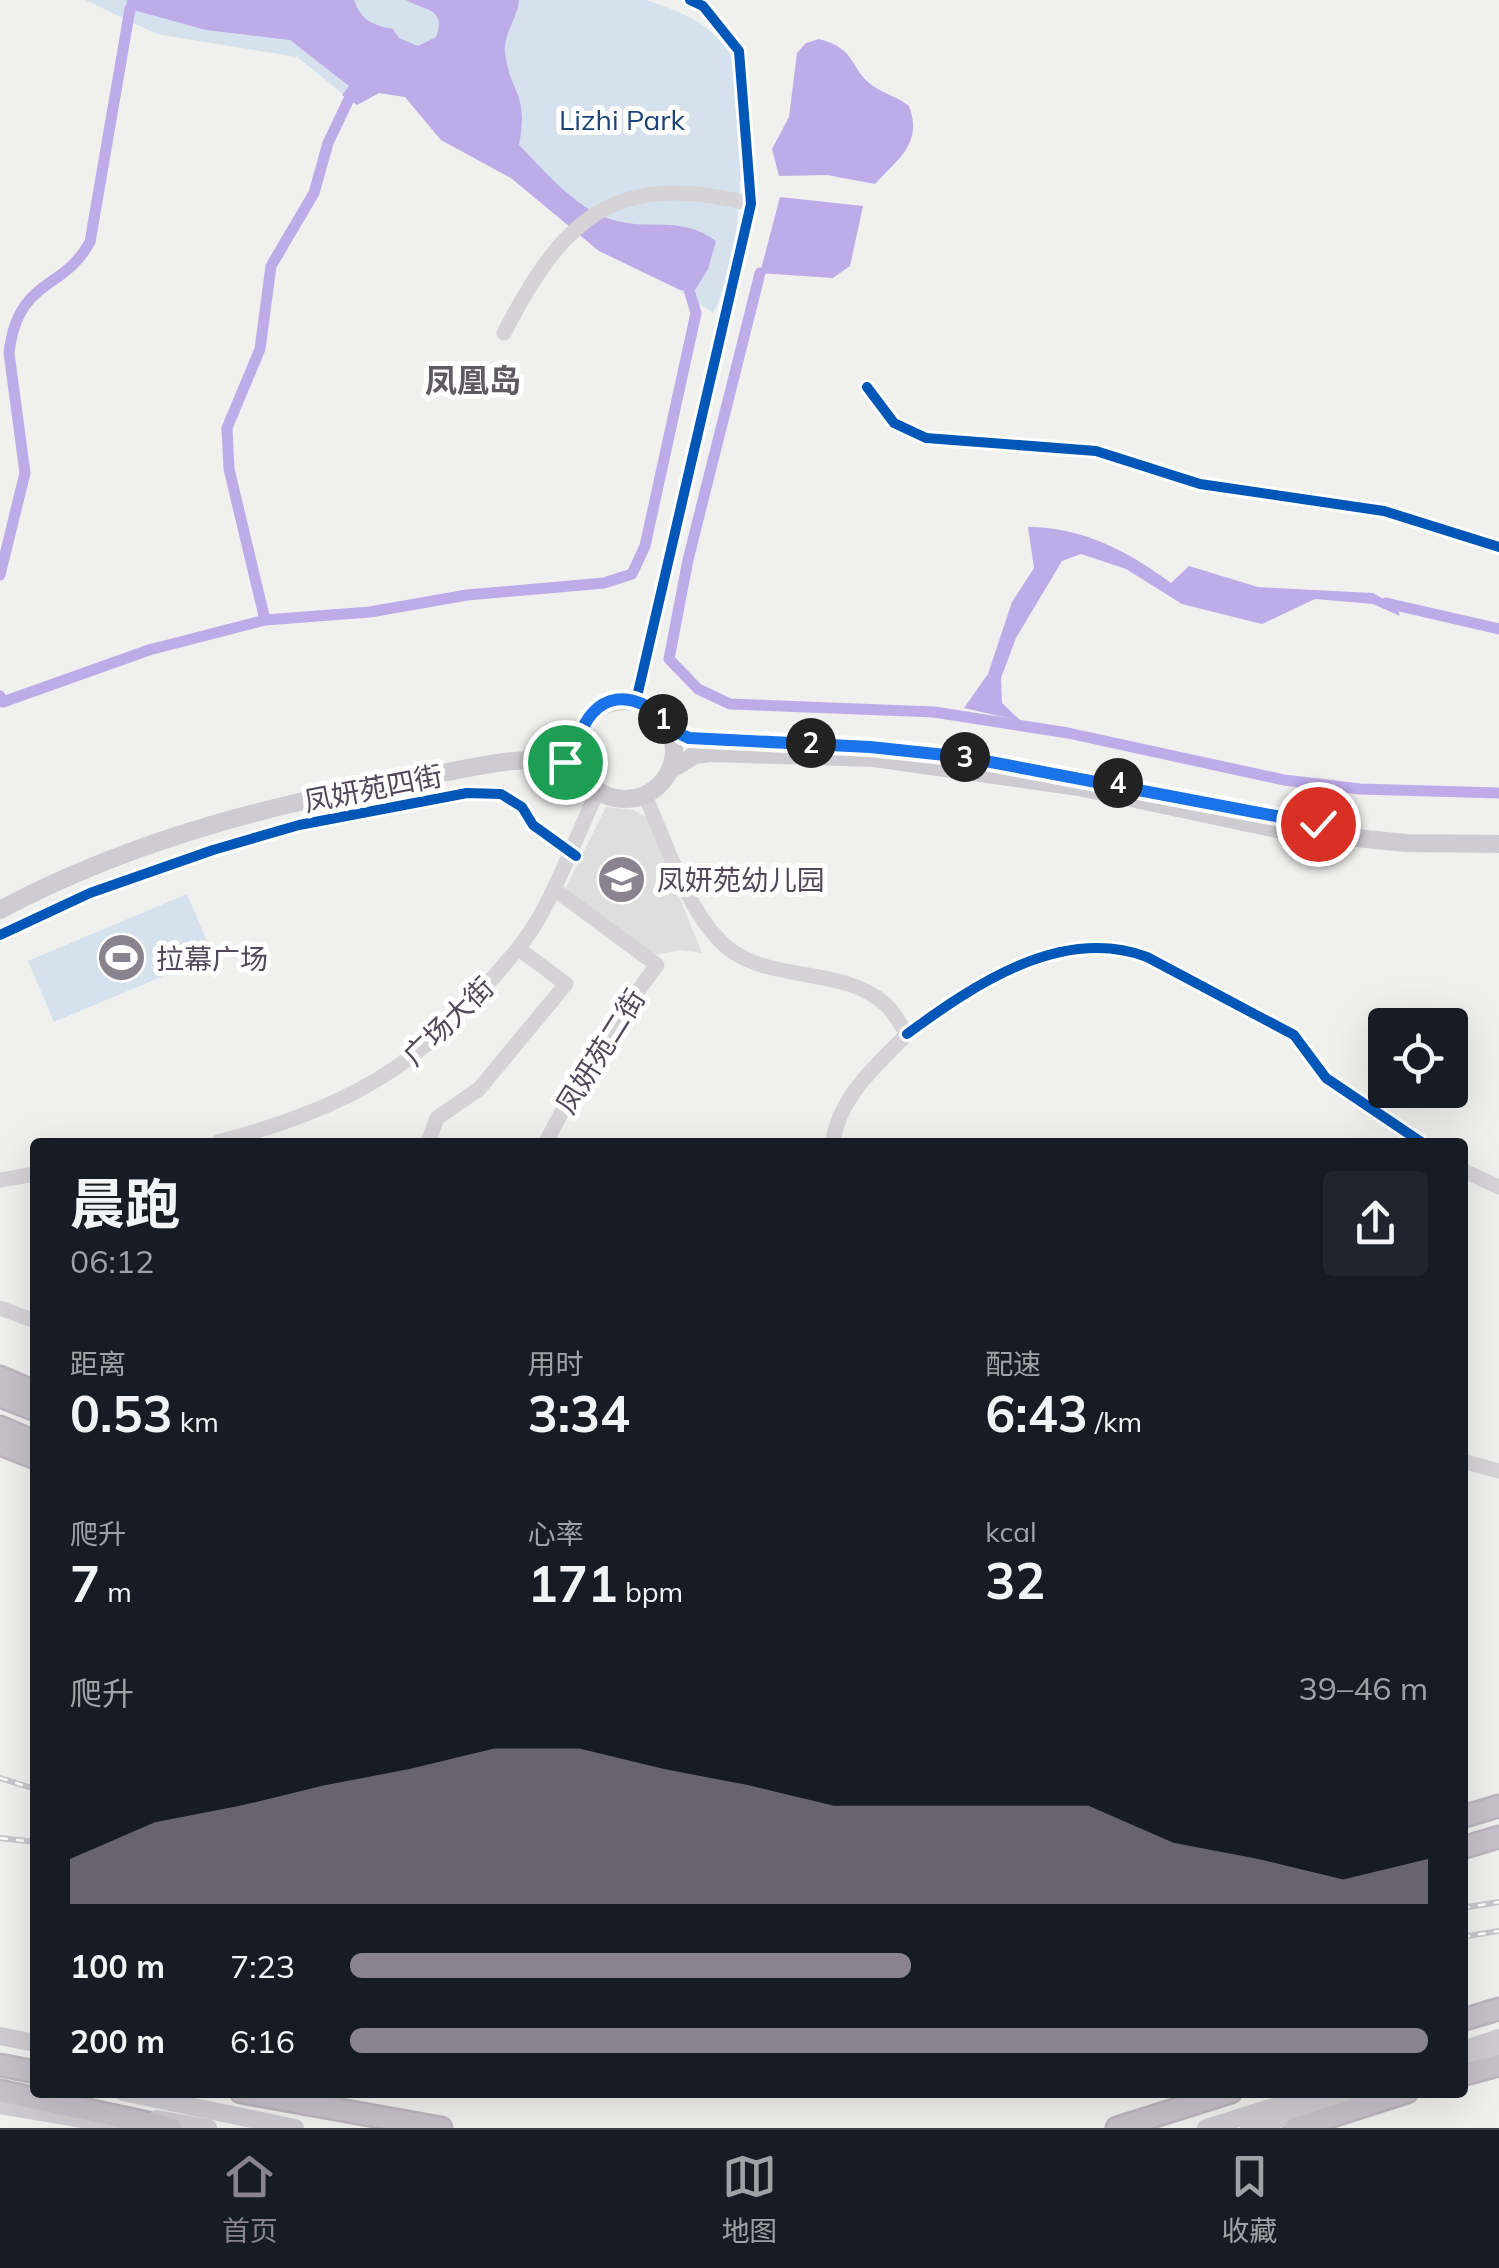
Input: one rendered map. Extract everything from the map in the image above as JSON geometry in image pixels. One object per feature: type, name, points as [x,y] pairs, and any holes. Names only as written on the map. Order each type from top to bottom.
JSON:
[{"type":"highway","points":[[0,1377],[30,1390]]},
{"type":"highway","points":[[0,1396],[30,1408]]},
{"type":"highway","points":[[0,1427],[30,1440]]},
{"type":"highway","points":[[0,1444],[30,1456]]},
{"type":"highway","points":[[1468,1815],[1499,1806]]},
{"type":"highway","points":[[1468,1846],[1499,1837]]},
{"type":"highway","points":[[1468,2018],[1499,2009]]},
{"type":"highway","points":[[0,2065],[30,2071]]},
{"type":"highway","points":[[1468,2073],[1499,2065]]},
{"type":"highway","points":[[0,2091],[30,2097]]},
{"type":"highway","points":[[38,2098],[171,2128]]},
{"type":"highway","points":[[274,2098],[442,2128]]},
{"type":"highway","points":[[1117,2128],[1213,2098]]},
{"type":"highway","points":[[1290,2116],[1378,2098]]},
{"type":"main road","points":[[0,898],[75,862],[228,807],[432,763],[554,748],[576,737],[590,715],[606,704],[636,701],[660,714],[671,730],[675,749],[672,768],[661,785],[644,796],[625,800],[602,794],[578,768],[556,760],[493,766],[289,803],[128,852],[0,910]]},
{"type":"main road","points":[[671,730],[700,740],[852,746],[964,757],[1318,824],[1499,833]]},
{"type":"main road","points":[[576,737],[578,768]]},
{"type":"main road","points":[[672,768],[695,755],[711,753],[874,758],[1079,787],[1303,834],[1406,843],[1499,844]]},
{"type":"main road","points":[[0,2036],[30,2043]]},
{"type":"main road","points":[[1468,2048],[1499,2038]]},
{"type":"main road","points":[[1468,2062],[1499,2052]]},
{"type":"main road","points":[[38,2098],[208,2128]]},
{"type":"main road","points":[[152,2098],[295,2128]]},
{"type":"main road","points":[[1206,2128],[1290,2116],[1314,2098]]},
{"type":"main road","points":[[1249,2128],[1347,2098]]},
{"type":"main road","points":[[0,2105],[135,2128]]},
{"type":"street","points":[[636,701],[751,204],[739,51],[703,6],[690,0]]},
{"type":"street","points":[[504,334],[536,272],[579,222],[624,200],[676,192],[751,204]]},
{"type":"street","points":[[868,387],[894,423],[926,438],[1096,451],[1200,484],[1384,511],[1499,547]]},
{"type":"street","name":"凤妍苑四街","points":[[0,935],[90,893],[219,848],[299,826],[467,793],[501,794],[522,807],[534,824],[572,853]]},
{"type":"street","name":"广场大街","points":[[543,911],[602,794]]},
{"type":"street","points":[[644,796],[700,914],[720,942],[750,961],[859,990],[884,1003],[906,1034]]},
{"type":"street","name":"广场大街","points":[[233,1138],[284,1124],[389,1076],[448,1028],[518,949],[558,892],[572,853]]},
{"type":"street","name":"凤妍苑二街","points":[[548,1138],[595,1049],[657,965],[558,892]]},
{"type":"street","points":[[834,1138],[836,1118],[862,1081],[906,1034],[970,992],[1050,954],[1086,946],[1123,949],[1146,957],[1294,1036],[1326,1078],[1415,1138]]},
{"type":"street","points":[[429,1138],[436,1118],[479,1089],[566,984],[518,949]]},
{"type":"street","points":[[1468,1173],[1499,1187]]},
{"type":"street","points":[[0,1180],[30,1175]]},
{"type":"street","points":[[0,1188],[30,1185]]},
{"type":"street","points":[[0,1308],[30,1319]]},
{"type":"street","points":[[1468,1463],[1499,1471]]},
{"type":"shaded area","points":[[127,0],[354,0],[369,21],[393,29],[399,38],[418,46],[436,37],[439,21],[432,12],[406,0],[519,0],[505,53],[521,104],[519,145],[561,187],[597,214],[624,223],[689,228],[716,241],[708,269],[695,290],[680,290],[599,251],[511,178],[441,140],[405,97],[379,93],[357,105],[342,95],[349,86],[290,40],[206,30],[126,8]]},
{"type":"shaded area","points":[[819,39],[841,48],[865,80],[909,106],[913,119],[911,140],[875,184],[827,175],[779,176],[772,149],[789,117],[797,53],[806,43]]},
{"type":"shaded area","points":[[780,197],[863,206],[850,266],[833,278],[760,273]]},
{"type":"shaded area","points":[[1028,527],[1067,531],[1104,543],[1171,583],[1189,566],[1258,587],[1373,593],[1397,607],[1400,616],[1373,604],[1315,599],[1262,624],[1182,604],[1126,569],[1081,554],[1062,561],[1016,638],[1001,678],[1002,703],[1021,721],[964,708],[988,674],[1012,602],[1034,568]]},
{"type":"shaded area","name":"凤妍苑幼儿园","points":[[606,807],[633,810],[648,818],[702,953],[680,950],[655,955],[567,895],[566,887]]},
{"type":"green space","name":"Lizhi Park","points":[[85,0],[646,0],[687,16],[709,30],[728,51],[736,64],[741,94],[736,232],[728,274],[713,313],[658,276],[599,251],[511,178],[441,140],[405,97],[379,93],[357,105],[297,57],[157,34]]},
{"type":"green space","name":"拉幕广场","points":[[187,894],[213,955],[54,1022],[28,961]]},
{"type":"waterway","points":[[0,575],[25,473],[9,353],[14,328],[31,298],[67,270],[90,242],[130,9]]},
{"type":"waterway","points":[[265,620],[229,469],[227,428],[260,349],[271,266],[314,193],[328,143],[348,101]]},
{"type":"waterway","points":[[760,273],[688,560],[669,659],[698,689],[730,704],[934,712],[1068,733],[1284,780],[1360,789],[1499,793]]},
{"type":"waterway","points":[[0,696],[3,702],[149,650],[265,620],[370,612],[467,595],[604,583],[632,574],[645,546],[696,313],[689,290]]},
{"type":"waterway","points":[[1386,603],[1499,629]]},
{"type":"railway","points":[[0,1778],[30,1787]]},
{"type":"railway","points":[[0,1838],[30,1841]]},
{"type":"railway","points":[[1468,1907],[1499,1902]]},
{"type":"railway","points":[[1468,1936],[1499,1931]]},
{"type":"cycle path","points":[[636,701],[751,204],[739,51],[703,6],[690,0]]},
{"type":"cycle path","points":[[867,387],[894,423],[926,438],[1096,451],[1200,484],[1384,511],[1499,547]]},
{"type":"cycle path","points":[[0,935],[90,893],[213,850],[299,825],[467,793],[501,794],[522,807],[533,825],[576,856]]},
{"type":"cycle path","points":[[907,1034],[961,997],[1020,965],[1051,954],[1115,949],[1147,957],[1294,1035],[1326,1078],[1415,1138]]},
{"type":"place","name":"凤妍苑幼儿园","points":[[622,879]]},
{"type":"place","name":"拉幕广场","points":[[121,958]]},
{"type":"district","name":"凤凰岛","points":[[473,380]]},
{"type":"route","points":[[565,762],[578,768],[576,737],[590,715],[606,704],[625,700],[644,704],[660,714],[671,730],[700,740],[816,743],[964,757],[1114,782],[1269,817],[1318,824]]}]
